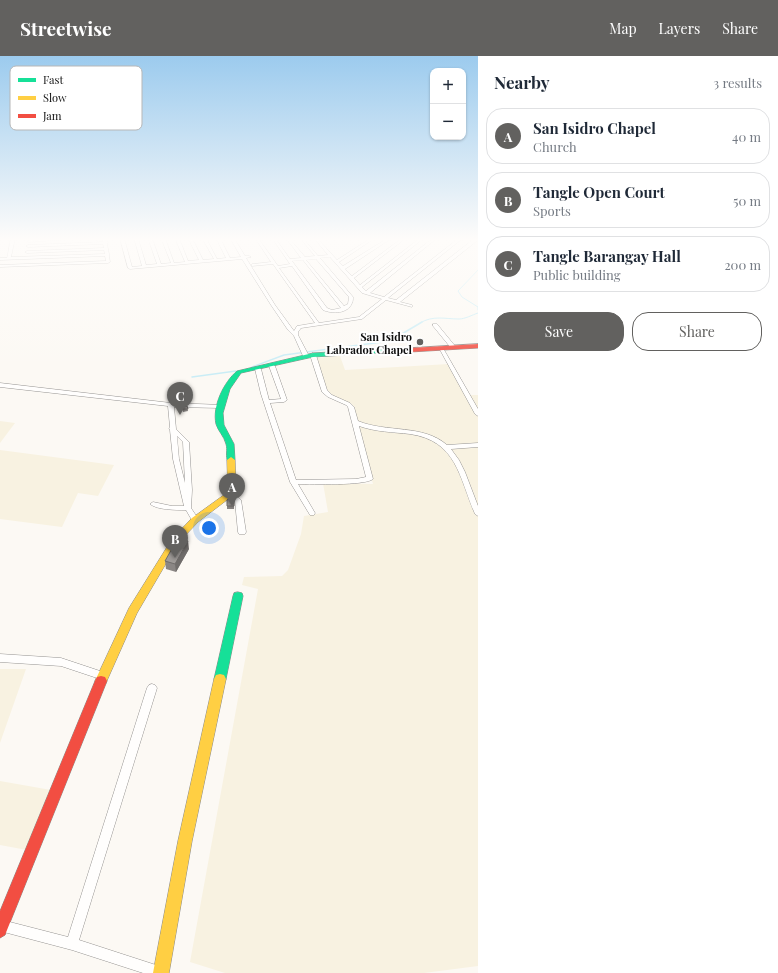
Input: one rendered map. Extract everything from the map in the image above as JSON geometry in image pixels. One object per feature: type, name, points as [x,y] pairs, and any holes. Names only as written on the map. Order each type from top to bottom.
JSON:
[{"type":"street","points":[[260,281],[291,332],[296,335],[307,354],[324,391],[330,396],[348,404],[351,407],[370,479],[356,481],[293,482]]},
{"type":"street","points":[[287,281],[318,324]]},
{"type":"street","points":[[304,281],[325,309],[330,311],[342,310],[350,304],[351,297],[337,281]]},
{"type":"street","points":[[320,281],[348,320]]},
{"type":"street","points":[[354,281],[367,293],[410,306]]},
{"type":"street","points":[[359,287],[367,281]]},
{"type":"street","points":[[367,293],[382,281]]},
{"type":"street","points":[[287,325],[299,327],[360,318],[407,281]]},
{"type":"street","points":[[397,302],[424,281]]},
{"type":"street","points":[[435,325],[453,347]]},
{"type":"street","points":[[296,335],[296,330],[299,327]]},
{"type":"street","points":[[242,532],[238,500],[231,494],[230,444],[218,424],[221,406],[232,378],[239,372],[272,366],[307,354],[478,346]]},
{"type":"street","points":[[441,348],[478,414]]},
{"type":"street","points":[[267,402],[284,400],[272,366]]},
{"type":"street","points":[[258,369],[293,482],[312,513]]},
{"type":"street","points":[[0,385],[171,404],[221,406]]},
{"type":"street","points":[[171,404],[176,459],[188,508],[195,520]]},
{"type":"street","points":[[355,422],[380,430],[429,435],[448,447],[456,459],[478,514]]},
{"type":"street","points":[[172,428],[186,442],[189,490],[188,508]]},
{"type":"street","points":[[448,447],[478,445]]},
{"type":"street","points":[[231,494],[195,520],[175,540],[149,582],[103,676],[1,928],[72,944],[161,973],[185,841],[238,596]]},
{"type":"street","points":[[153,504],[172,508],[188,508]]},
{"type":"street","points":[[0,658],[61,662],[103,676]]},
{"type":"street","points":[[72,944],[152,688]]},
{"type":"shaded area","points":[[340,356],[345,370],[449,364],[467,395],[478,395],[478,966],[424,973],[225,973],[190,962],[258,589],[242,585],[244,577],[282,576],[288,570],[301,534],[304,516],[328,512],[323,483],[373,484],[352,406],[333,397],[326,389],[316,358]]},
{"type":"shaded area","points":[[0,421],[15,423],[0,443]]},
{"type":"shaded area","points":[[0,450],[114,465],[98,496],[78,493],[62,527],[0,519]]},
{"type":"shaded area","points":[[0,669],[26,669],[0,743]]},
{"type":"shaded area","points":[[0,781],[51,790],[27,850],[0,845]]},
{"type":"building","points":[[182,406],[187,406],[188,409],[183,409]]},
{"type":"building","points":[[231,497],[234,499],[234,506],[227,506],[227,500]]},
{"type":"building","points":[[178,538],[188,541],[175,564],[165,561]]},
{"type":"waterway","points":[[468,281],[458,291],[462,297],[478,307],[478,310]]},
{"type":"waterway","points":[[421,323],[434,318],[461,319],[478,313]]},
{"type":"waterway","points":[[252,367],[284,355],[390,341],[421,323]]},
{"type":"waterway","points":[[192,377],[236,371]]},
{"type":"traffic: fast","points":[[231,460],[230,444],[220,425],[219,413],[227,389],[239,372],[313,355],[393,351]]},
{"type":"traffic: fast","points":[[220,679],[238,596]]},
{"type":"traffic: slow","points":[[101,681],[133,611],[175,541],[195,520],[232,493],[231,460]]},
{"type":"traffic: slow","points":[[161,973],[185,841],[220,679]]},
{"type":"traffic: jam","points":[[393,351],[478,346]]},
{"type":"traffic: jam","points":[[0,930],[101,681]]},
{"type":"place","name":"San Isidro Labrador Chapel","points":[[420,342]]},
{"type":"place","name":"Tangle Barangay Hall","points":[[180,415]]},
{"type":"place","name":"San Isidro Chapel","points":[[232,506]]},
{"type":"place","name":"Tangle Open Court","points":[[175,558]]}]
